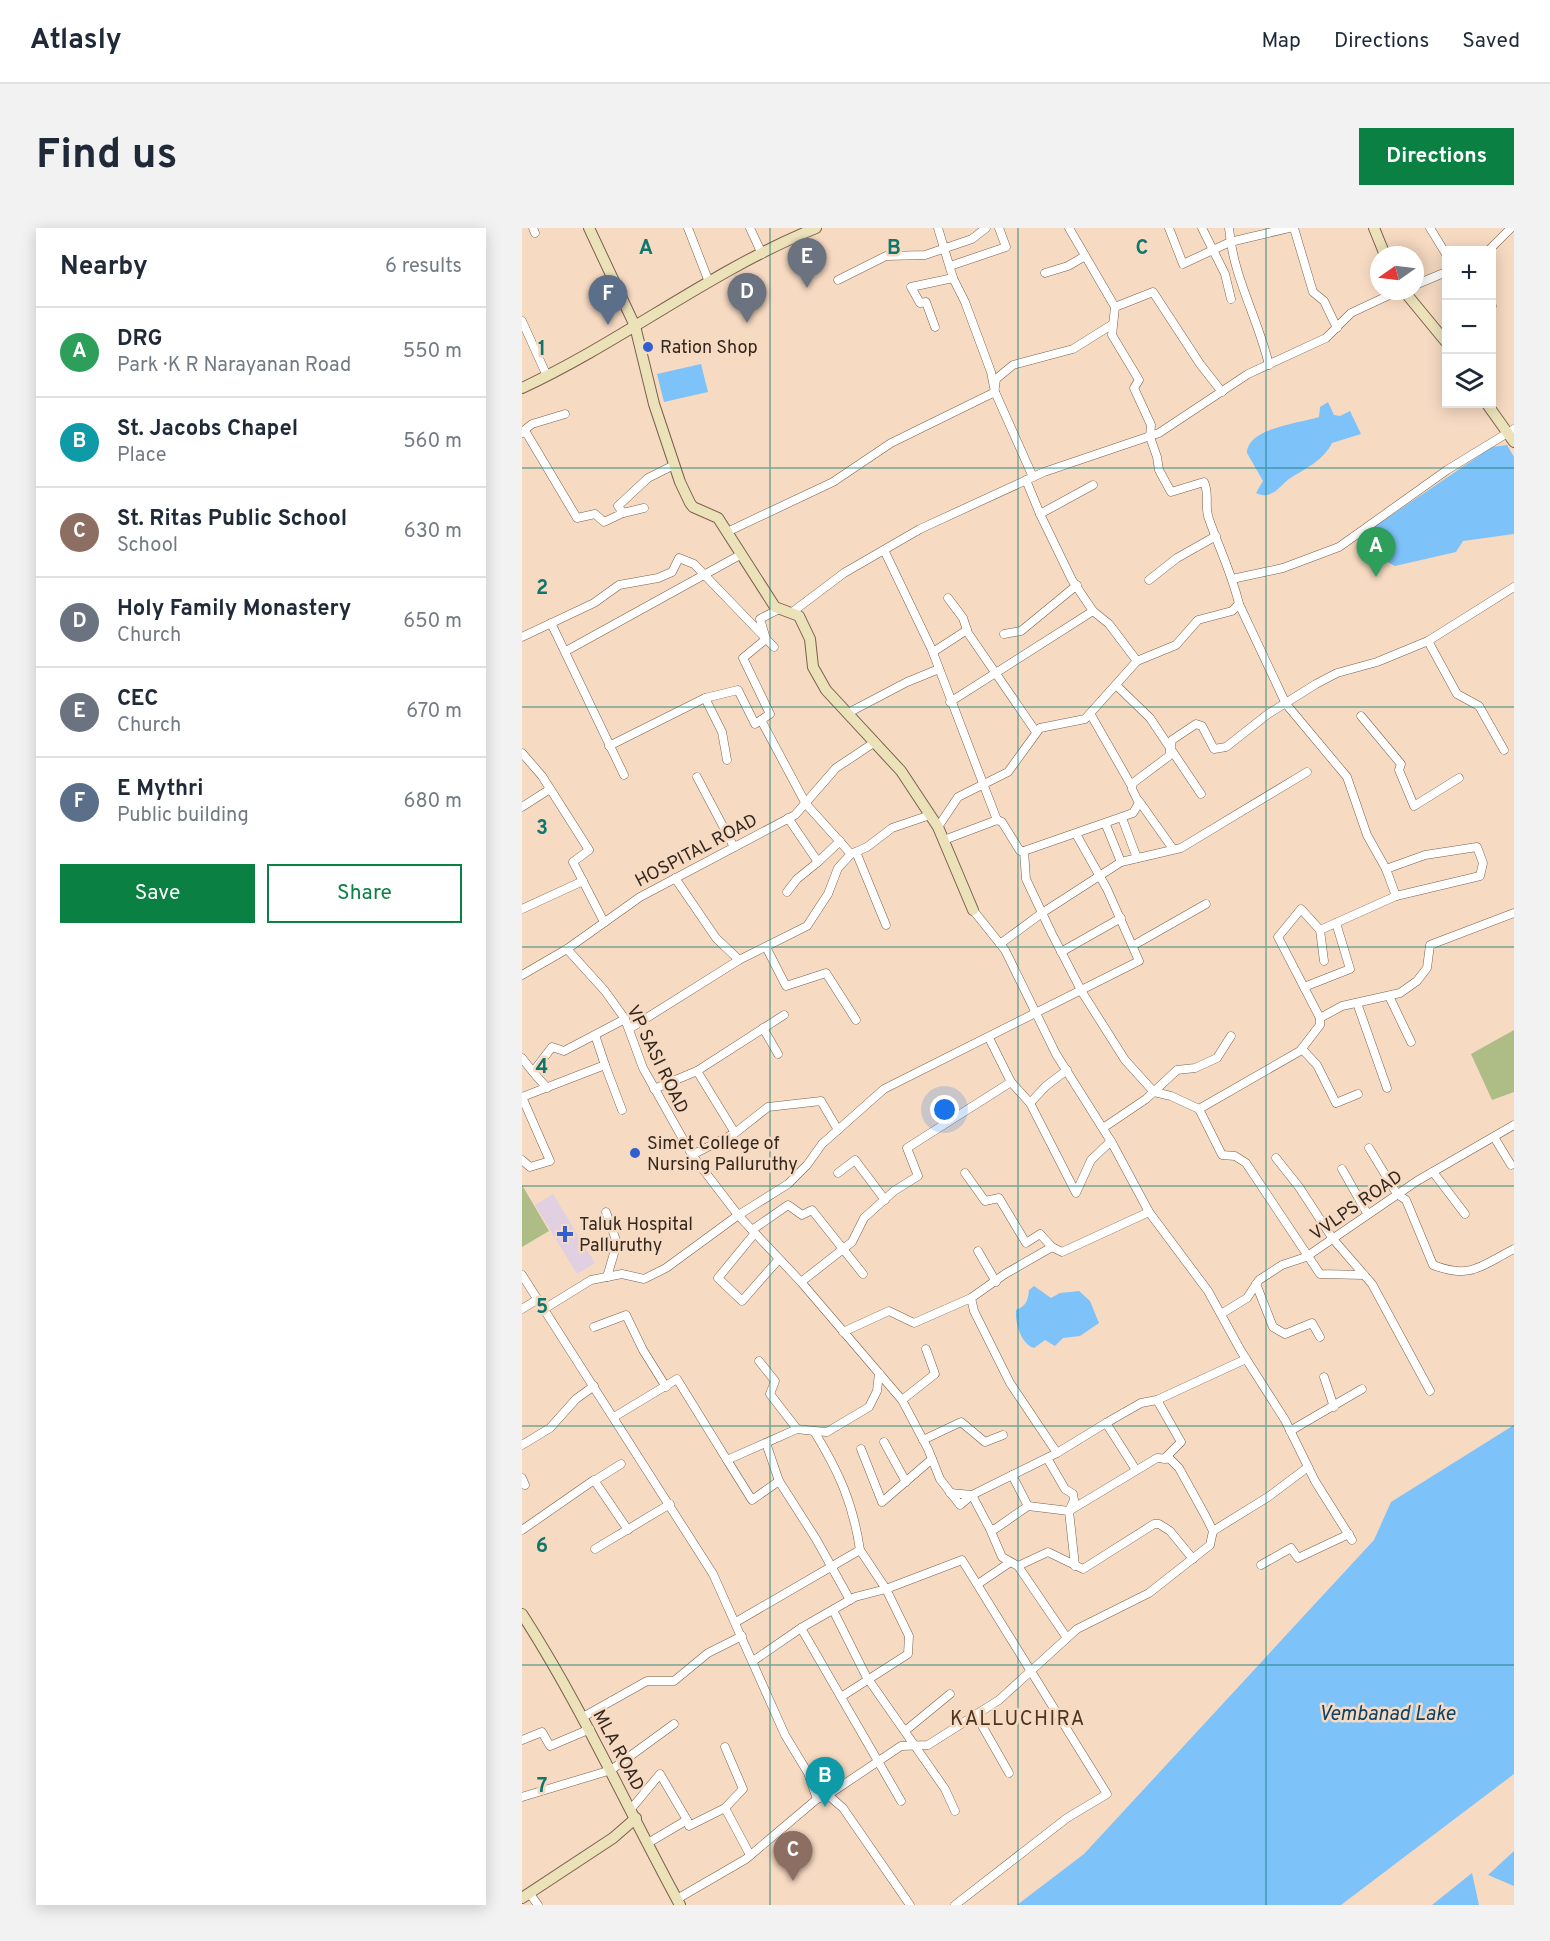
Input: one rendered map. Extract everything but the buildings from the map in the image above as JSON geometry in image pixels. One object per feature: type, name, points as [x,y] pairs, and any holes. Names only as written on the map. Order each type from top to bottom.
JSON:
[{"type":"street","points":[[589,228],[635,326],[647,379],[674,465],[693,507],[715,514],[760,588],[775,607],[799,616],[810,639],[813,667],[826,690],[901,771],[938,827],[973,910],[1000,944],[1067,1070],[1111,1141],[1149,1212],[1196,1272],[1351,1537],[1298,1558],[1290,1548],[1262,1565]]},
{"type":"street","points":[[688,228],[709,282]]},
{"type":"street","points":[[750,228],[762,254]]},
{"type":"street","points":[[522,388],[547,376],[709,282],[816,228]]},
{"type":"street","points":[[938,228],[953,278],[980,342],[994,392],[1030,478],[1040,514],[1093,611],[1109,624],[1137,661]]},
{"type":"street","points":[[837,280],[886,256],[925,255],[972,238],[986,228]]},
{"type":"street","points":[[950,266],[1006,247],[999,228]]},
{"type":"street","points":[[1069,228],[1115,307],[1112,335],[1139,380],[1134,388],[1151,425],[1150,437],[1159,470],[1171,492],[1204,482],[1208,489],[1206,510],[1239,604],[1286,704],[1347,777],[1367,836],[1386,869],[1396,896]]},
{"type":"street","points":[[1169,228],[1184,264],[1230,242],[1289,228]]},
{"type":"street","points":[[1202,228],[1207,242],[1215,250],[1231,299]]},
{"type":"street","points":[[1229,228],[1230,242],[1249,311],[1265,346],[1269,365]]},
{"type":"street","points":[[1294,228],[1314,292],[1324,301],[1337,328]]},
{"type":"street","points":[[1374,228],[1381,246]]},
{"type":"street","points":[[1430,228],[1442,248]]},
{"type":"street","points":[[1493,246],[1511,228]]},
{"type":"street","points":[[1045,273],[1068,266],[1085,256]]},
{"type":"street","points":[[1424,281],[1442,274]]},
{"type":"street","points":[[935,327],[926,302],[920,303],[911,287],[953,278]]},
{"type":"street","points":[[1115,307],[1153,292],[1200,364],[1222,393]]},
{"type":"street","points":[[791,613],[844,573],[920,529],[1030,478],[1118,445],[1150,437],[1222,393],[1248,374],[1326,338],[1352,313],[1379,300]]},
{"type":"street","points":[[1411,300],[1442,337]]},
{"type":"street","points":[[522,321],[547,376]]},
{"type":"street","points":[[994,392],[996,379],[1013,365],[1074,349],[1113,324]]},
{"type":"street","points":[[727,532],[833,482],[891,443],[994,392]]},
{"type":"street","points":[[1232,579],[1283,568],[1339,547],[1447,470],[1509,433],[1490,408]]},
{"type":"street","points":[[522,433],[532,424],[565,414]]},
{"type":"street","points":[[522,433],[527,434],[577,518],[595,514],[604,522],[623,513],[644,508]]},
{"type":"street","points":[[623,513],[618,506],[631,492],[648,478],[674,465]]},
{"type":"street","points":[[1040,514],[1094,485]]},
{"type":"street","points":[[1149,580],[1177,558],[1216,536]]},
{"type":"street","points":[[884,550],[933,652],[950,702],[985,785],[997,820],[1003,824],[1020,851],[1106,825],[1136,811],[1139,801]]},
{"type":"street","points":[[566,651],[740,555]]},
{"type":"street","points":[[522,637],[594,603],[619,585],[658,578],[672,572],[679,558],[694,564],[705,574],[774,647]]},
{"type":"street","points":[[1004,634],[1021,631],[1077,585]]},
{"type":"street","points":[[1131,785],[1169,756],[1172,740],[1199,724],[1214,749],[1226,747],[1286,704],[1337,674],[1385,659],[1428,641],[1514,587]]},
{"type":"street","points":[[948,598],[1036,732]]},
{"type":"street","points":[[938,827],[958,797],[1008,772],[1036,732],[1044,726],[1078,722],[1091,715],[1137,661],[1176,645],[1198,620],[1232,610],[1239,604]]},
{"type":"street","points":[[766,639],[760,619],[779,609]]},
{"type":"street","points":[[950,702],[1093,611]]},
{"type":"street","points":[[551,623],[624,775]]},
{"type":"street","points":[[933,652],[967,630]]},
{"type":"street","points":[[609,746],[705,698],[738,690],[754,724],[771,714],[743,658],[766,639]]},
{"type":"street","points":[[1428,641],[1457,694],[1479,706],[1504,750]]},
{"type":"street","points":[[848,713],[907,681],[939,669]]},
{"type":"street","points":[[1116,685],[1150,718],[1201,794]]},
{"type":"street","points":[[705,698],[722,732],[727,760]]},
{"type":"street","points":[[1091,715],[1139,801],[1173,849]]},
{"type":"street","points":[[1361,716],[1401,764],[1399,770],[1414,806],[1459,778]]},
{"type":"street","points":[[761,720],[806,804],[854,853],[886,925]]},
{"type":"street","name":"HOSPITAL ROAD","points":[[522,975],[567,949],[640,897],[789,818],[806,804],[836,768],[874,742]]},
{"type":"street","points":[[522,753],[550,789],[589,850],[573,862],[604,922]]},
{"type":"street","points":[[1000,944],[1042,913],[1121,861],[1181,849],[1307,772]]},
{"type":"street","points":[[697,777],[734,847]]},
{"type":"street","points":[[522,807],[550,789]]},
{"type":"street","points":[[629,1029],[739,960],[807,926],[828,894],[838,868],[854,853],[867,847],[892,828],[930,815]]},
{"type":"street","points":[[789,818],[818,862]]},
{"type":"street","points":[[1122,818],[1137,858]]},
{"type":"street","points":[[944,840],[997,820]]},
{"type":"street","points":[[1106,825],[1121,861]]},
{"type":"street","points":[[544,1309],[591,1280],[622,1274],[644,1279],[659,1272],[694,1251],[738,1215],[788,1184],[807,1165],[822,1144],[884,1089],[1082,992],[1139,961],[1121,918],[1076,834]]},
{"type":"street","points":[[787,892],[797,879],[840,841]]},
{"type":"street","points":[[1320,930],[1396,896],[1480,876],[1483,863],[1478,847],[1425,855],[1386,869]]},
{"type":"street","points":[[1024,851],[1026,879],[1042,913],[1082,992],[1125,1060],[1154,1092],[1171,1096],[1199,1108],[1222,1155],[1235,1156],[1246,1163],[1306,1257],[1320,1274],[1364,1275]]},
{"type":"street","points":[[675,878],[716,938],[739,960]]},
{"type":"street","points":[[522,909],[583,881]]},
{"type":"street","points":[[1134,945],[1206,904]]},
{"type":"street","points":[[1199,1108],[1302,1048],[1320,1025],[1320,1018],[1278,937],[1301,909],[1320,930],[1324,961]]},
{"type":"street","points":[[1320,1018],[1342,1006],[1400,993],[1417,981],[1427,968],[1430,945],[1514,914]]},
{"type":"street","points":[[1061,952],[1121,918]]},
{"type":"street","points":[[1304,987],[1350,969],[1336,923]]},
{"type":"street","points":[[766,947],[786,986],[826,973],[856,1020]]},
{"type":"street","name":"VP SASI ROAD","points":[[567,949],[625,1019],[654,1089],[692,1155],[738,1215],[801,1282],[902,1400],[940,1479],[950,1493],[960,1505],[972,1495]]},
{"type":"street","points":[[1389,996],[1411,1042]]},
{"type":"street","points":[[1357,1003],[1387,1088]]},
{"type":"street","points":[[654,1089],[697,1071],[784,1015]]},
{"type":"street","points":[[533,1072],[552,1047],[564,1051],[625,1019]]},
{"type":"street","points":[[763,1028],[778,1054]]},
{"type":"street","points":[[595,1035],[621,1110]]},
{"type":"street","points":[[1103,1128],[1154,1092],[1177,1070],[1195,1068],[1217,1058],[1231,1036]]},
{"type":"street","points":[[989,1038],[1011,1082],[1030,1103],[1076,1192],[1091,1160],[1111,1141]]},
{"type":"street","points":[[1302,1048],[1317,1065],[1336,1102],[1358,1094]]},
{"type":"street","points":[[522,1058],[547,1088]]},
{"type":"street","points":[[522,1160],[530,1167],[550,1161],[522,1097],[605,1065]]},
{"type":"street","points":[[1030,1103],[1046,1086],[1067,1070]]},
{"type":"street","points":[[697,1071],[735,1133]]},
{"type":"street","points":[[801,1282],[852,1242],[864,1218],[918,1176],[907,1148],[1011,1082]]},
{"type":"street","points":[[692,1155],[735,1133],[768,1107],[821,1101],[838,1130]]},
{"type":"street","name":"VVLPS ROAD","points":[[1221,1314],[1247,1298],[1256,1284],[1282,1265],[1306,1257],[1367,1213],[1514,1125]]},
{"type":"street","points":[[1494,1137],[1510,1166]]},
{"type":"street","points":[[1369,1149],[1397,1194],[1406,1200],[1432,1265],[1446,1270],[1478,1270],[1514,1249]]},
{"type":"street","points":[[1276,1158],[1299,1187],[1333,1239],[1372,1284],[1430,1391]]},
{"type":"street","points":[[838,1173],[855,1160],[885,1200]]},
{"type":"street","points":[[1342,1169],[1367,1213]]},
{"type":"street","points":[[1433,1172],[1465,1214]]},
{"type":"street","points":[[965,1173],[985,1201],[999,1198],[1026,1243],[1040,1234],[1052,1247],[1062,1252],[1149,1212]]},
{"type":"street","points":[[779,1259],[742,1301],[718,1278],[753,1231],[788,1205],[802,1215],[812,1210],[863,1274]]},
{"type":"street","points":[[606,1212],[617,1243],[607,1277]]},
{"type":"street","points":[[843,1332],[889,1311],[914,1323],[971,1298],[1005,1274],[1052,1247]]},
{"type":"street","points":[[978,1251],[996,1282]]},
{"type":"street","points":[[522,1275],[713,1574],[785,1735],[808,1773],[817,1799]]},
{"type":"street","points":[[1256,1284],[1273,1327],[1285,1335],[1312,1323],[1320,1337]]},
{"type":"street","points":[[971,1298],[974,1311],[1010,1383],[1056,1453]]},
{"type":"street","points":[[522,1309],[538,1299]]},
{"type":"street","points":[[594,1327],[626,1315],[643,1350],[666,1386]]},
{"type":"street","points":[[902,1400],[935,1374],[926,1349]]},
{"type":"street","points":[[1067,1638],[1018,1566],[1009,1563],[997,1549],[990,1529],[972,1495],[1047,1458],[1141,1403],[1157,1400],[1246,1359]]},
{"type":"street","points":[[759,1361],[775,1381],[770,1394],[797,1429]]},
{"type":"street","points":[[727,1460],[797,1429],[827,1432],[870,1407],[877,1391],[879,1373]]},
{"type":"street","points":[[1324,1377],[1334,1407]]},
{"type":"street","points":[[614,1417],[677,1379],[752,1500],[779,1481]]},
{"type":"street","points":[[522,1445],[550,1428],[576,1399],[594,1386]]},
{"type":"street","points":[[1290,1431],[1362,1389]]},
{"type":"street","points":[[1157,1400],[1181,1442],[1164,1459]]},
{"type":"street","points":[[923,1440],[961,1422],[985,1442],[1003,1435]]},
{"type":"street","points":[[1106,1423],[1136,1470]]},
{"type":"street","points":[[814,1431],[831,1458],[855,1514],[860,1550],[886,1589],[909,1636],[908,1654],[841,1697]]},
{"type":"street","points":[[884,1442],[906,1482]]},
{"type":"street","points":[[766,1443],[779,1481],[850,1600]]},
{"type":"street","points":[[861,1449],[882,1502],[932,1459]]},
{"type":"street","points":[[1047,1458],[1065,1489],[1073,1494],[1074,1500],[1070,1511],[1075,1566]]},
{"type":"street","points":[[679,1902],[750,1855],[817,1799],[828,1795],[876,1760],[901,1746],[928,1745],[999,1700],[1033,1672],[1077,1629],[1149,1593],[1193,1559],[1210,1545],[1213,1531],[1179,1468],[1170,1459],[1157,1458],[1070,1511],[1029,1506],[1003,1526],[990,1529]]},
{"type":"street","points":[[522,1530],[621,1464]]},
{"type":"street","points":[[1213,1531],[1268,1497],[1308,1467]]},
{"type":"street","points":[[1012,1476],[1029,1506]]},
{"type":"street","points":[[594,1481],[628,1530]]},
{"type":"street","points":[[595,1549],[670,1504]]},
{"type":"street","points":[[1018,1566],[1048,1552],[1083,1569],[1154,1524],[1159,1524],[1170,1532],[1193,1559]]},
{"type":"street","points":[[736,1622],[860,1550]]},
{"type":"street","points":[[753,1661],[801,1628],[850,1600],[962,1560],[1107,1794],[1067,1818],[955,1905]]},
{"type":"street","points":[[978,1584],[1009,1563]]},
{"type":"street","points":[[833,1610],[868,1679],[915,1745],[956,1811]]},
{"type":"street","name":"MLA ROAD","points":[[522,1614],[525,1626],[590,1729],[679,1902]]},
{"type":"street","points":[[801,1628],[901,1801]]},
{"type":"street","points":[[583,1717],[647,1681],[674,1681],[708,1653],[741,1636]]},
{"type":"street","points":[[905,1731],[950,1694]]},
{"type":"street","points":[[976,1715],[1009,1773]]},
{"type":"street","points":[[522,1797],[611,1770],[674,1724]]},
{"type":"street","points":[[522,1740],[542,1732],[550,1746],[590,1729]]},
{"type":"street","points":[[538,1905],[526,1896],[613,1838],[634,1813],[660,1774],[689,1826],[725,1808],[742,1789],[724,1747]]},
{"type":"street","points":[[828,1795],[843,1808],[910,1905]]},
{"type":"street","points":[[725,1808],[750,1855]]},
{"type":"street","points":[[648,1843],[687,1820]]},
{"type":"shaded area","name":"Taluk Hospital Palluruthy","points":[[553,1194],[595,1263],[577,1274],[535,1205]]},
{"type":"green space","points":[[1514,1030],[1514,1092],[1492,1100],[1471,1054]]},
{"type":"green space","points":[[522,1185],[549,1231],[522,1247]]},
{"type":"water","points":[[701,364],[708,392],[664,402],[657,374]]},
{"type":"water","points":[[1328,402],[1334,415],[1340,416],[1350,411],[1361,434],[1332,443],[1319,459],[1273,493],[1261,495],[1256,493],[1263,481],[1247,453],[1249,445],[1265,432],[1319,417],[1320,407]]},
{"type":"water","points":[[1507,445],[1514,457],[1514,534],[1463,541],[1456,552],[1395,566],[1382,559],[1371,529],[1492,447]]},
{"type":"water","points":[[1034,1286],[1051,1298],[1060,1293],[1079,1291],[1090,1301],[1099,1323],[1080,1336],[1063,1338],[1055,1346],[1045,1340],[1034,1348],[1029,1346],[1022,1338],[1016,1310],[1024,1305],[1029,1290]]},
{"type":"water","name":"Vembanad Lake","points":[[1514,1425],[1514,1774],[1341,1905],[1017,1905],[1084,1854],[1374,1540],[1391,1502]]},
{"type":"water","points":[[1514,1851],[1514,1886],[1488,1875]]},
{"type":"water","points":[[1472,1873],[1479,1905],[1432,1905]]},
{"type":"place","name":"CEC","points":[[807,288]]},
{"type":"place","name":"Holy Family Monastery","points":[[747,323]]},
{"type":"place","name":"E Mythri","points":[[608,325]]},
{"type":"place","name":"Ration Shop","points":[[648,347]]},
{"type":"place","name":"DRG","points":[[1376,577]]},
{"type":"place","name":"Simet College of Nursing Palluruthy","points":[[635,1153]]},
{"type":"place","name":"Taluk Hospital Palluruthy","points":[[565,1234]]},
{"type":"place","name":"St. Jacobs Chapel","points":[[825,1807]]},
{"type":"place","name":"St. Ritas Public School","points":[[793,1881]]},
{"type":"district","name":"KALLUCHIRA","points":[[1018,1718]]}]
